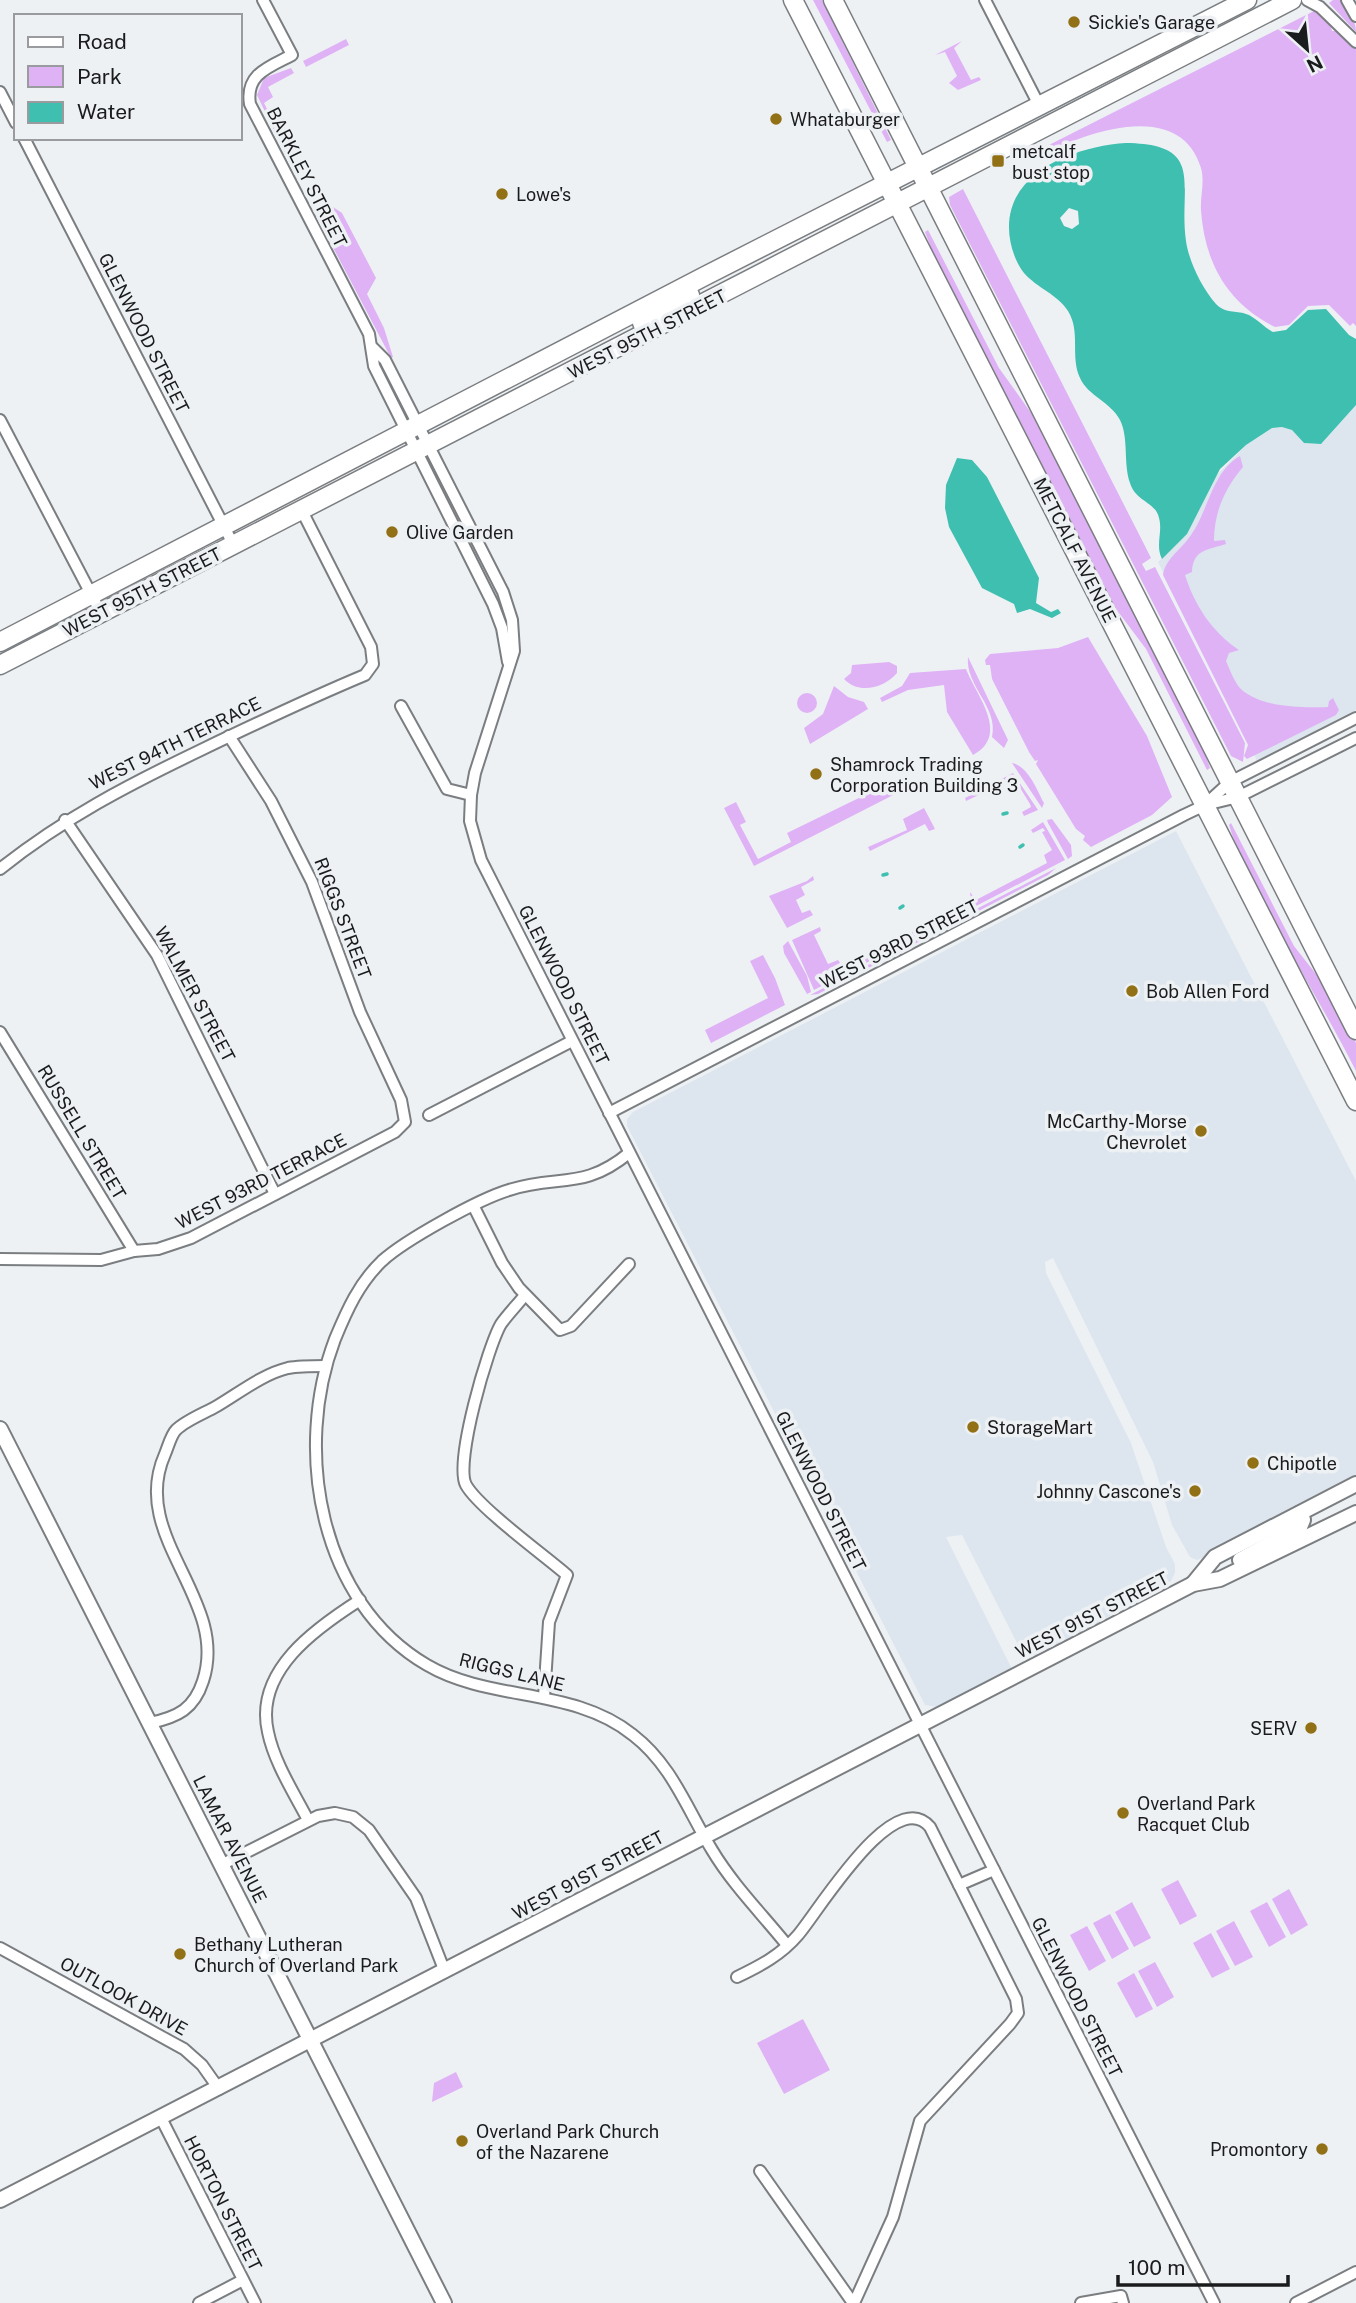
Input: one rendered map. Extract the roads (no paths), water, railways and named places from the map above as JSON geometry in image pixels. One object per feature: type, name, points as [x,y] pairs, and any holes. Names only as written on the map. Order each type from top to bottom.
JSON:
[{"type":"main road","name":"METCALF AVENUE","points":[[793,0],[1356,1101]]},
{"type":"main road","name":"METCALF AVENUE","points":[[832,0],[1356,1030]]},
{"type":"main road","name":"WEST 95TH STREET","points":[[0,642],[705,276],[1247,0]]},
{"type":"main road","name":"WEST 95TH STREET","points":[[0,665],[1292,0]]},
{"type":"main road","points":[[629,343],[627,333],[687,299],[705,276]]},
{"type":"street","name":"BARKLEY STREET","points":[[263,0],[292,55],[253,79],[250,104],[373,348],[386,360],[413,428],[500,621],[508,662],[471,795]]},
{"type":"street","points":[[985,0],[1040,107]]},
{"type":"street","points":[[1307,0],[1320,7],[1356,42]]},
{"type":"street","points":[[1347,0],[1356,16]]},
{"type":"street","points":[[0,92],[14,118]]},
{"type":"street","name":"GLENWOOD STREET","points":[[25,140],[233,544]]},
{"type":"street","points":[[0,420],[101,613]]},
{"type":"street","name":"WEST 94TH TERRACE","points":[[0,869],[65,820],[229,736],[365,675],[373,664],[371,646],[301,509]]},
{"type":"street","points":[[401,706],[447,789],[471,795]]},
{"type":"street","name":"WEST 93RD STREET","points":[[609,1113],[1205,805],[1356,718]]},
{"type":"street","name":"RIGGS STREET","points":[[229,736],[276,809],[312,881],[360,1012],[401,1100],[405,1122]]},
{"type":"street","name":"WEST 93RD STREET","points":[[1205,805],[1234,789],[1356,738]]},
{"type":"street","name":"GLENWOOD STREET","points":[[471,795],[470,821],[481,860],[1214,2303]]},
{"type":"street","name":"WALMER STREET","points":[[65,820],[137,923],[164,968],[275,1195]]},
{"type":"street","name":"RUSSELL STREET","points":[[0,1032],[135,1251]]},
{"type":"street","points":[[429,1115],[572,1041]]},
{"type":"street","name":"WEST 93RD TERRACE","points":[[0,1259],[101,1260],[135,1251],[158,1249],[191,1238],[395,1132],[405,1122]]},
{"type":"street","name":"RIGGS LANE","points":[[629,1153],[610,1169],[587,1178],[508,1190],[408,1241],[373,1271],[348,1307],[325,1366],[315,1430],[319,1492],[338,1559],[360,1600],[390,1638],[431,1667],[458,1678],[583,1707],[632,1733],[669,1772],[736,1885],[787,1945]]},
{"type":"street","points":[[474,1207],[502,1264],[525,1295],[560,1331],[571,1326],[629,1264]]},
{"type":"street","points":[[525,1295],[501,1325],[465,1436],[461,1466],[466,1485],[482,1503],[567,1574],[549,1622],[544,1697]]},
{"type":"street","points":[[150,1723],[173,1718],[192,1706],[209,1664],[209,1636],[200,1607],[166,1543],[155,1493],[162,1460],[175,1430],[255,1383],[287,1368],[325,1366]]},
{"type":"street","name":"LAMAR AVENUE","points":[[0,1429],[444,2303]]},
{"type":"street","name":"WEST 91ST STREET","points":[[1193,1584],[1215,1557],[1356,1485]]},
{"type":"street","points":[[1314,1534],[1310,1518],[1356,1491]]},
{"type":"street","points":[[1231,1574],[1233,1564],[1300,1527],[1303,1520],[1301,1513]]},
{"type":"street","name":"WEST 91ST STREET","points":[[0,2200],[1193,1584],[1220,1579],[1356,1513]]},
{"type":"street","points":[[308,1820],[268,1736],[268,1701],[288,1658],[305,1638],[360,1600]]},
{"type":"street","points":[[222,1865],[308,1820],[335,1813],[353,1817],[369,1830],[416,1898],[445,1972]]},
{"type":"street","points":[[737,1977],[774,1958],[869,1843],[905,1820],[926,1823],[1016,1999],[1018,2013],[924,2115],[892,2217],[854,2303]]},
{"type":"street","points":[[959,1885],[994,1870]]},
{"type":"street","name":"OUTLOOK DRIVE","points":[[0,1948],[184,2049],[202,2065],[219,2089]]},
{"type":"street","name":"HORTON STREET","points":[[161,2118],[254,2303]]},
{"type":"street","points":[[760,2171],[854,2303]]},
{"type":"street","points":[[1297,2303],[1356,2272]]},
{"type":"street","points":[[198,2303],[243,2280]]},
{"type":"street","points":[[1081,2303],[1121,2295],[1123,2303]]},
{"type":"water","points":[[1107,145],[1152,145],[1168,151],[1178,160],[1185,186],[1184,221],[1188,249],[1201,283],[1216,304],[1227,311],[1249,315],[1273,332],[1286,330],[1308,310],[1326,309],[1349,335],[1356,339],[1356,405],[1321,444],[1304,443],[1292,430],[1282,427],[1272,428],[1246,445],[1220,469],[1187,534],[1162,559],[1159,549],[1159,518],[1154,508],[1137,494],[1130,483],[1120,420],[1080,378],[1072,319],[1058,300],[1021,269],[1015,258],[1009,234],[1012,208],[1020,191],[1033,176],[1068,156]],"holes":[[[1069,208],[1078,211],[1079,224],[1072,229],[1064,226],[1060,218]]]},
{"type":"water","points":[[957,458],[972,460],[987,477],[1039,578],[1036,603],[1051,612],[1058,609],[1061,613],[1052,618],[1030,609],[1017,613],[1014,604],[982,588],[949,527],[945,508],[946,485]]},
{"type":"waterway","points":[[1003,814],[1007,813]]},
{"type":"waterway","points":[[883,875],[887,874]]},
{"type":"place","name":"Sickie's Garage","points":[[1074,22]]},
{"type":"place","name":"Whataburger","points":[[776,119]]},
{"type":"place","name":"metcalf bust stop","points":[[998,161]]},
{"type":"place","name":"Lowe's","points":[[502,194]]},
{"type":"place","name":"Olive Garden","points":[[392,532]]},
{"type":"place","name":"Shamrock Trading Corporation Building 3","points":[[816,774]]},
{"type":"place","name":"Bob Allen Ford","points":[[1132,991]]},
{"type":"place","name":"McCarthy-Morse Chevrolet","points":[[1201,1131]]},
{"type":"place","name":"StorageMart","points":[[973,1427]]},
{"type":"place","name":"Chipotle","points":[[1253,1463]]},
{"type":"place","name":"Johnny Cascone's","points":[[1195,1491]]},
{"type":"place","name":"SERV","points":[[1311,1728]]},
{"type":"place","name":"Overland Park Racquet Club","points":[[1123,1813]]},
{"type":"place","name":"Bethany Lutheran Church of Overland Park","points":[[180,1954]]},
{"type":"place","name":"Overland Park Church of the Nazarene","points":[[462,2141]]},
{"type":"place","name":"Promontory","points":[[1322,2149]]}]
